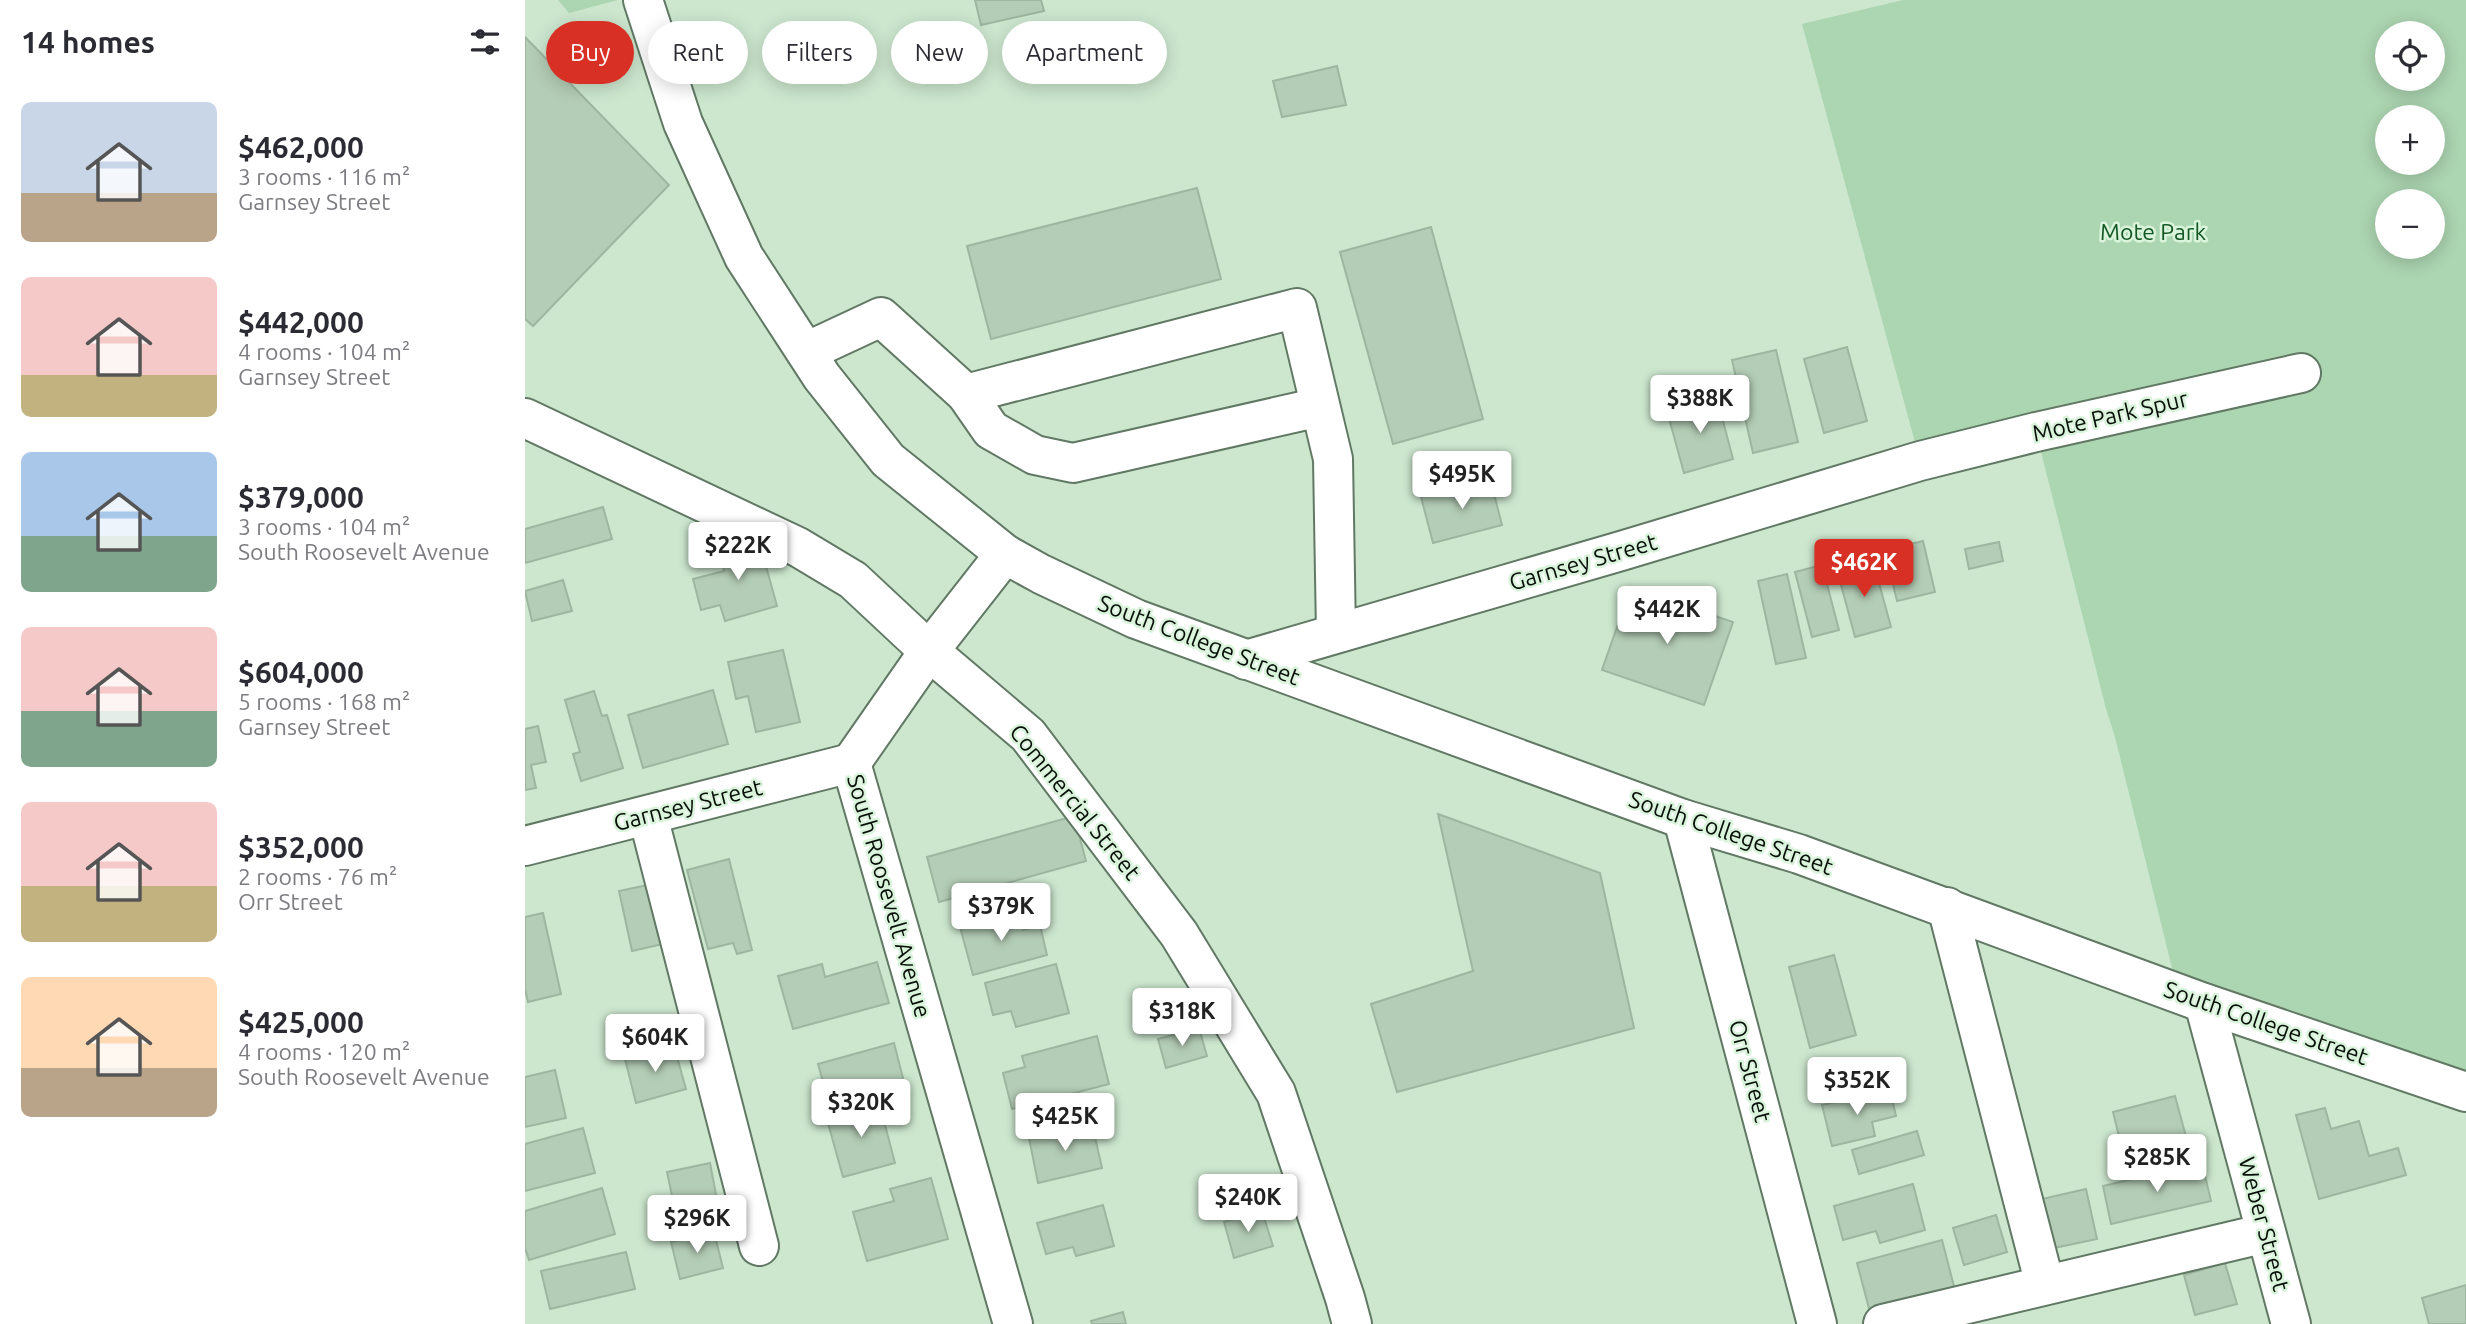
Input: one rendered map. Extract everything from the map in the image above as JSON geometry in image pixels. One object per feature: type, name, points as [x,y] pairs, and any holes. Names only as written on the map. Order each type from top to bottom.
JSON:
[{"type":"street","points":[[643,0],[683,123],[744,257],[822,377],[888,460],[1005,554]]},
{"type":"street","points":[[966,394],[1297,308],[1333,459],[1336,634]]},
{"type":"street","points":[[806,352],[881,317],[966,394],[991,430],[1035,455],[1073,463],[1320,407]]},
{"type":"street","name":"Mote Park Spur","points":[[1920,461],[2036,432],[2301,373]]},
{"type":"street","name":"Commercial Street","points":[[525,418],[798,547],[853,580],[929,651],[1028,735],[1179,934],[1276,1093],[1352,1324]]},
{"type":"street","name":"Garnsey Street","points":[[1245,660],[1920,461]]},
{"type":"street","name":"South Roosevelt Avenue","points":[[1005,554],[929,651],[851,763],[1013,1324]]},
{"type":"street","name":"South College Street","points":[[1005,554],[1136,619],[1245,660],[1683,818],[1947,907],[2204,1003],[2466,1092]]},
{"type":"street","name":"Garnsey Street","points":[[525,846],[851,763]]},
{"type":"street","points":[[648,816],[759,1246]]},
{"type":"street","name":"Orr Street","points":[[1683,818],[1817,1324]]},
{"type":"street","points":[[1947,907],[2045,1285]]},
{"type":"street","name":"Weber Street","points":[[2204,1003],[2291,1324]]},
{"type":"street","points":[[1883,1324],[2266,1233]]},
{"type":"green space","points":[[558,0],[618,0],[569,13]]},
{"type":"green space","name":"Mote Park","points":[[1903,0],[2466,0],[2466,1092],[2178,992],[2036,432],[1920,461],[1802,24]]},
{"type":"building","points":[[975,0],[1041,0],[1044,11],[988,23],[988,21],[980,21]]},
{"type":"building","points":[[525,37],[546,59],[546,84],[571,84],[669,185],[533,326],[525,319]]},
{"type":"building","points":[[1337,66],[1346,105],[1282,117],[1273,81]]},
{"type":"building","points":[[1197,188],[1221,279],[991,339],[967,246]]},
{"type":"building","points":[[1431,227],[1483,419],[1393,444],[1340,252]]},
{"type":"building","points":[[1847,347],[1867,421],[1824,433],[1804,359]]},
{"type":"building","points":[[1776,350],[1798,442],[1753,453],[1732,360]]},
{"type":"building","points":[[1717,398],[1733,459],[1684,473],[1667,411]]},
{"type":"building","points":[[1490,478],[1502,525],[1433,543],[1421,497]]},
{"type":"building","points":[[603,507],[612,539],[525,563],[525,529]]},
{"type":"building","points":[[758,537],[777,606],[725,621],[720,605],[701,610],[693,579],[724,571],[718,548]]},
{"type":"building","points":[[1923,541],[1935,592],[1897,601],[1885,550]]},
{"type":"building","points":[[1999,542],[2003,561],[1969,569],[1965,549]]},
{"type":"building","points":[[1873,561],[1891,627],[1855,637],[1837,570]]},
{"type":"building","points":[[1822,565],[1839,630],[1812,637],[1795,572]]},
{"type":"building","points":[[1787,574],[1806,658],[1776,664],[1758,581]]},
{"type":"building","points":[[563,580],[572,611],[532,621],[525,591]]},
{"type":"building","points":[[1631,587],[1733,622],[1704,705],[1602,670]]},
{"type":"building","points":[[783,650],[800,722],[756,732],[748,696],[736,699],[728,662]]},
{"type":"building","points":[[713,690],[728,744],[643,768],[628,715]]},
{"type":"building","points":[[594,691],[602,716],[607,715],[623,768],[581,781],[573,754],[580,752],[565,700]]},
{"type":"building","points":[[538,726],[546,762],[531,765],[536,788],[525,790],[525,729]]},
{"type":"building","points":[[1438,814],[1600,873],[1634,1028],[1397,1092],[1371,1004],[1473,971]]},
{"type":"building","points":[[1074,816],[1086,861],[939,902],[927,857]]},
{"type":"building","points":[[729,859],[752,950],[737,954],[733,943],[708,949],[687,870]]},
{"type":"building","points":[[662,882],[676,941],[632,951],[619,891]]},
{"type":"building","points":[[1018,912],[1023,930],[1040,925],[1047,955],[973,975],[960,927]]},
{"type":"building","points":[[543,913],[561,994],[528,1002],[525,989],[525,917]]},
{"type":"building","points":[[1834,955],[1856,1035],[1810,1048],[1789,967]]},
{"type":"building","points":[[877,962],[889,1003],[793,1029],[778,976],[822,964],[825,977]]},
{"type":"building","points":[[1056,964],[1069,1013],[1016,1027],[1011,1011],[993,1015],[985,983]]},
{"type":"building","points":[[1199,1028],[1207,1056],[1166,1068],[1158,1039]]},
{"type":"building","points":[[1097,1036],[1109,1084],[1012,1109],[1003,1073],[1025,1067],[1022,1056]]},
{"type":"building","points":[[894,1043],[904,1082],[829,1103],[818,1064]]},
{"type":"building","points":[[674,1046],[686,1089],[636,1103],[625,1059]]},
{"type":"building","points":[[555,1070],[566,1118],[525,1127],[525,1077]]},
{"type":"building","points":[[1890,1090],[1896,1116],[1872,1122],[1875,1136],[1832,1146],[1822,1105]]},
{"type":"building","points":[[2175,1096],[2188,1144],[2125,1161],[2113,1112]]},
{"type":"building","points":[[879,1102],[895,1163],[843,1177],[826,1116]]},
{"type":"building","points":[[2325,1108],[2331,1129],[2359,1121],[2369,1156],[2398,1148],[2406,1175],[2319,1199],[2296,1115]]},
{"type":"building","points":[[1092,1124],[1102,1168],[1038,1183],[1029,1138]]},
{"type":"building","points":[[583,1128],[595,1173],[525,1191],[525,1144]]},
{"type":"building","points":[[1917,1131],[1924,1155],[1859,1174],[1852,1150]]},
{"type":"building","points":[[710,1163],[718,1205],[676,1215],[667,1172]]},
{"type":"building","points":[[2202,1163],[2211,1201],[2111,1224],[2103,1186]]},
{"type":"building","points":[[931,1178],[948,1239],[867,1261],[853,1212],[894,1201],[890,1189]]},
{"type":"building","points":[[1913,1184],[1925,1230],[1880,1243],[1876,1231],[1843,1240],[1834,1206]]},
{"type":"building","points":[[602,1188],[615,1234],[529,1260],[525,1248],[525,1211]]},
{"type":"building","points":[[2086,1189],[2097,1239],[2054,1248],[2042,1199]]},
{"type":"building","points":[[1103,1205],[1114,1246],[1076,1256],[1073,1247],[1046,1254],[1037,1223]]},
{"type":"building","points":[[1262,1211],[1273,1246],[1234,1258],[1224,1222]]},
{"type":"building","points":[[1996,1215],[2007,1252],[1964,1265],[1953,1228]]},
{"type":"building","points":[[714,1232],[723,1268],[680,1279],[671,1242]]},
{"type":"building","points":[[1942,1240],[1956,1294],[1871,1316],[1857,1263]]},
{"type":"building","points":[[626,1252],[635,1289],[550,1309],[541,1271]]},
{"type":"building","points":[[2225,1263],[2237,1304],[2195,1315],[2184,1275]]},
{"type":"building","points":[[2466,1285],[2466,1324],[2429,1324],[2422,1298]]},
{"type":"building","points":[[1123,1312],[1126,1324],[1092,1324],[1091,1321]]}]
